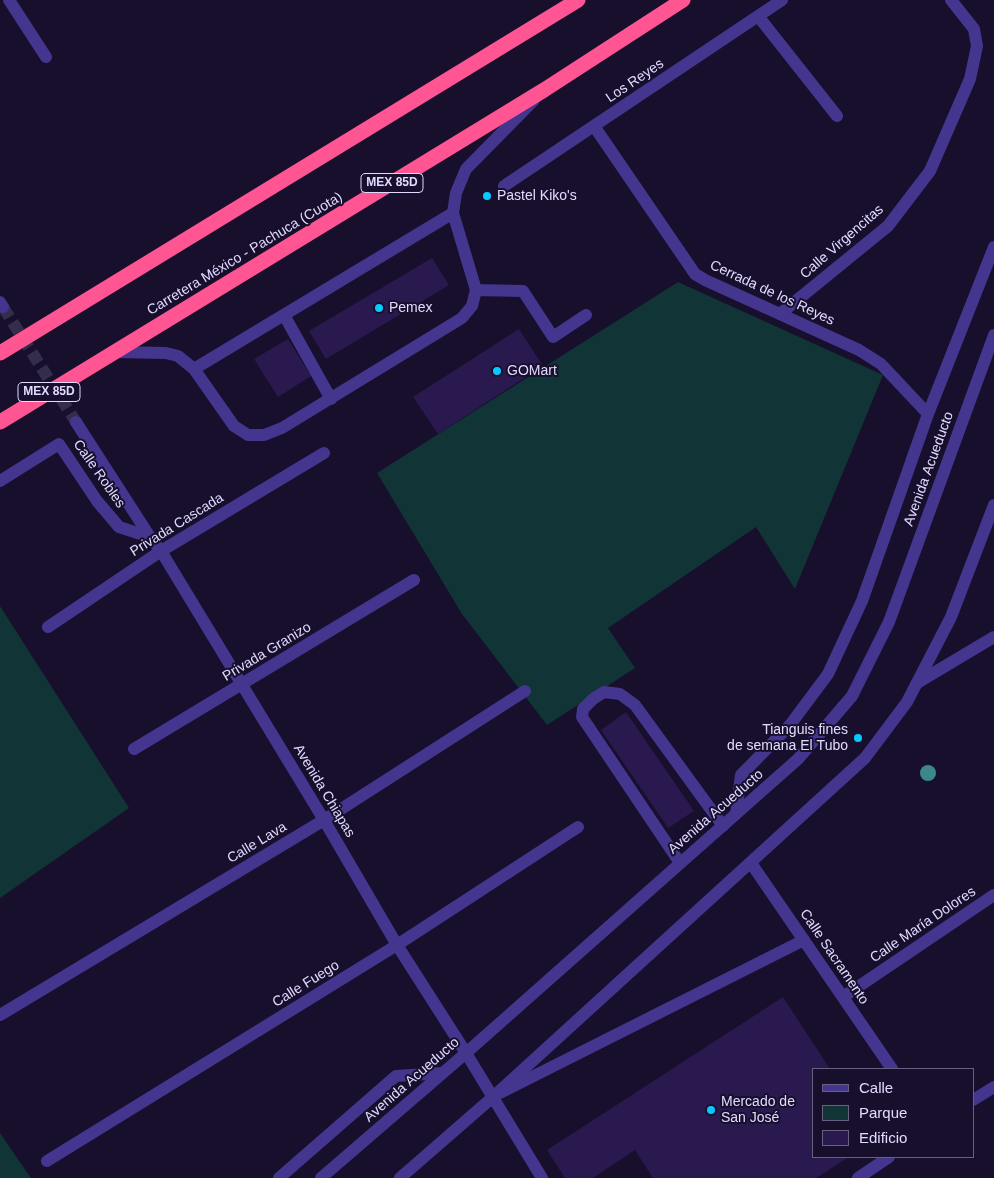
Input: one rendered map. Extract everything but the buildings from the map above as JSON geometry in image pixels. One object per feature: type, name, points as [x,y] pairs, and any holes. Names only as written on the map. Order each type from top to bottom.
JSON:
[{"type":"highway","points":[[0,353],[578,0]]},
{"type":"highway","name":"Carretera México - Pachuca (Cuota)","points":[[0,422],[544,90],[683,0]]},
{"type":"street","points":[[9,0],[46,57]]},
{"type":"street","name":"Los Reyes","points":[[504,186],[782,0]]},
{"type":"street","name":"Calle Virgencitas","points":[[780,314],[888,226],[930,171],[970,79],[978,46],[974,29],[951,0]]},
{"type":"street","points":[[758,16],[837,116]]},
{"type":"street","points":[[114,352],[166,353],[178,356],[194,369],[234,426],[248,434],[264,435],[282,428],[331,399],[462,318],[472,306],[476,290],[453,213],[456,193],[466,169],[544,90]]},
{"type":"street","name":"Cerrada de los Reyes","points":[[594,126],[695,274],[859,350],[881,364],[928,414]]},
{"type":"street","points":[[194,369],[453,213]]},
{"type":"street","points":[[736,814],[741,774],[790,725],[828,674],[862,601],[928,414],[994,247]]},
{"type":"street","points":[[476,290],[523,291],[553,337],[586,315]]},
{"type":"street","points":[[284,315],[331,399]]},
{"type":"street","name":"Avenida Acueducto","points":[[321,1178],[466,1053],[798,759],[852,696],[889,622],[994,335]]},
{"type":"street","name":"Avenida Chiapas","points":[[76,422],[161,551],[324,820],[397,945],[466,1053],[542,1178]]},
{"type":"street","name":"Calle Robles","points":[[0,481],[59,444],[97,501],[119,527],[150,537]]},
{"type":"street","name":"Privada Cascada","points":[[48,627],[161,551],[324,453]]},
{"type":"street","points":[[400,1178],[493,1097],[865,758],[907,702],[952,618],[994,505]]},
{"type":"street","name":"Privada Granizo","points":[[134,749],[414,580]]},
{"type":"street","points":[[917,683],[994,637]]},
{"type":"street","name":"Calle Lava","points":[[0,1015],[324,820],[525,691]]},
{"type":"street","points":[[680,863],[582,717],[583,709],[593,699],[604,692],[620,694],[635,705],[723,826]]},
{"type":"street","name":"Calle Fuego","points":[[47,1161],[397,945],[578,827]]},
{"type":"street","name":"Calle Sacramento","points":[[751,863],[891,1068]]},
{"type":"street","name":"Calle María Dolores","points":[[843,997],[994,895]]},
{"type":"street","points":[[493,1097],[804,940]]},
{"type":"street","points":[[279,1178],[396,1076],[442,1073]]},
{"type":"street","points":[[974,1099],[994,1087]]},
{"type":"street","points":[[864,1176],[888,1158]]},
{"type":"green space","points":[[678,282],[883,375],[795,589],[756,527],[608,628],[635,668],[547,725],[462,614],[377,473]]},
{"type":"green space","points":[[0,606],[129,808],[0,898]]},
{"type":"green space","points":[[0,1133],[31,1178],[0,1178]]},
{"type":"tunnel","points":[[3,307],[76,422]]},
{"type":"place","name":"Pastel Kiko's","points":[[487,196]]},
{"type":"place","name":"Pemex","points":[[379,308]]},
{"type":"place","name":"GOMart","points":[[497,371]]},
{"type":"place","name":"Tianguis fines de semana El Tubo","points":[[858,738]]},
{"type":"place","name":"Mercado de San José","points":[[711,1110]]}]
